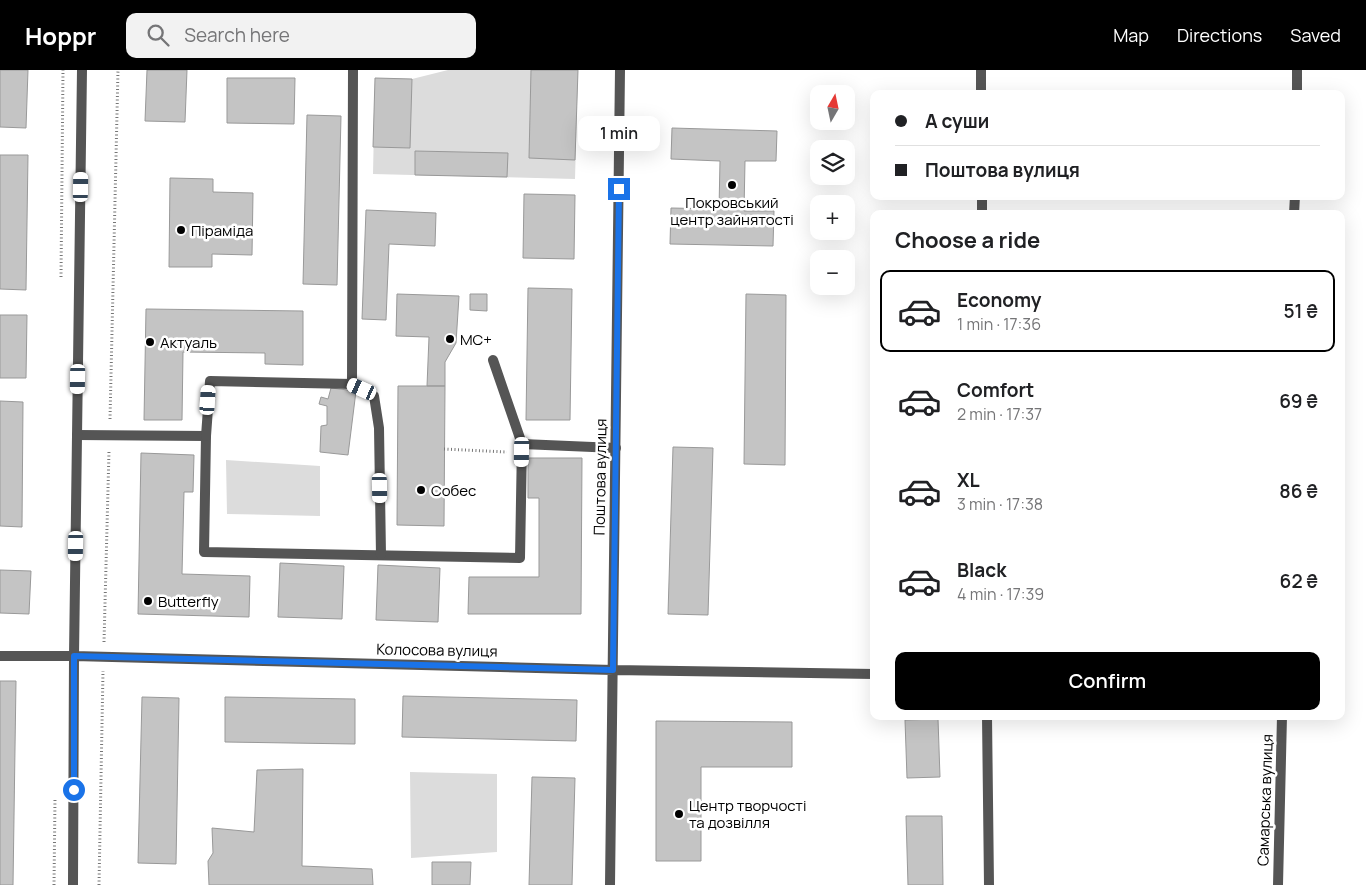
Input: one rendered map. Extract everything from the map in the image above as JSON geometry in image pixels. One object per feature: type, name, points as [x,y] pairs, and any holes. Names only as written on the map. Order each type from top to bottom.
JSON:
[{"type":"street","points":[[74,885],[74,656],[82,70]]},
{"type":"street","points":[[352,384],[353,70]]},
{"type":"street","name":"Поштова вулиця","points":[[610,885],[620,70]]},
{"type":"street","points":[[981,70],[981,90]]},
{"type":"street","points":[[1297,70],[1297,90]]},
{"type":"street","points":[[381,555],[379,428],[374,396],[352,384],[210,381],[206,436],[204,552],[520,558],[522,448],[493,360]]},
{"type":"street","points":[[77,435],[206,436]]},
{"type":"street","points":[[522,448],[616,448]]},
{"type":"street","name":"Колосова вулиця","points":[[0,656],[74,656],[613,670],[870,674]]},
{"type":"street","points":[[987,720],[989,885]]},
{"type":"street","name":"Самарська вулиця","points":[[1278,885],[1282,720]]},
{"type":"path","points":[[99,885],[118,70]]},
{"type":"path","points":[[444,449],[522,448]]},
{"type":"shaded area","points":[[448,70],[578,70],[575,179],[373,174],[375,78],[412,79]]},
{"type":"shaded area","points":[[226,460],[320,466],[320,516],[227,514]]},
{"type":"shaded area","points":[[410,772],[497,774],[497,852],[411,858]]},
{"type":"building","points":[[0,70],[28,70],[26,128],[0,127]]},
{"type":"building","points":[[147,70],[187,70],[185,122],[145,121]]},
{"type":"building","points":[[531,70],[578,70],[575,160],[529,158]]},
{"type":"building","points":[[227,78],[295,78],[294,124],[227,123]]},
{"type":"building","points":[[375,78],[412,79],[410,148],[373,147]]},
{"type":"building","points":[[307,115],[341,116],[337,285],[303,284]]},
{"type":"building","name":"Покровський центр зайнятості","points":[[672,128],[777,131],[776,161],[745,161],[744,211],[774,211],[773,246],[670,244],[671,208],[719,209],[720,161],[671,159]]},
{"type":"building","points":[[415,151],[508,153],[507,177],[415,175]]},
{"type":"building","points":[[0,155],[28,155],[26,290],[0,289]]},
{"type":"building","points":[[170,178],[213,179],[213,192],[253,193],[252,255],[212,254],[212,267],[169,267]]},
{"type":"building","points":[[524,194],[575,195],[574,259],[523,258]]},
{"type":"building","points":[[366,210],[436,213],[435,246],[389,244],[386,320],[362,319]]},
{"type":"building","points":[[528,288],[572,289],[570,420],[526,420]]},
{"type":"building","points":[[397,294],[459,296],[456,343],[445,362],[445,386],[427,386],[429,337],[396,336]]},
{"type":"building","points":[[470,294],[487,294],[487,311],[470,310]]},
{"type":"building","points":[[746,294],[786,295],[785,465],[744,464]]},
{"type":"building","points":[[146,309],[303,311],[303,365],[265,364],[265,353],[183,352],[182,420],[144,420]]},
{"type":"building","points":[[0,315],[27,315],[26,378],[0,378]]},
{"type":"building","name":"Собес","points":[[398,386],[445,386],[444,526],[397,525]]},
{"type":"building","points":[[331,388],[356,391],[348,455],[320,452],[321,426],[327,425],[327,406],[319,404],[321,397],[328,399]]},
{"type":"building","points":[[0,401],[23,402],[22,527],[0,526]]},
{"type":"building","points":[[673,447],[713,448],[708,615],[668,614]]},
{"type":"building","points":[[141,453],[194,455],[193,492],[184,492],[182,574],[250,576],[249,617],[138,614]]},
{"type":"building","points":[[528,458],[582,458],[581,614],[468,614],[469,577],[539,577],[539,498],[528,498]]},
{"type":"building","points":[[280,563],[344,566],[342,619],[278,617]]},
{"type":"building","points":[[378,565],[440,568],[438,622],[376,620]]},
{"type":"building","points":[[0,570],[31,571],[29,614],[0,613]]},
{"type":"building","points":[[0,681],[16,681],[13,885],[0,885]]},
{"type":"building","points":[[403,696],[577,700],[576,741],[402,737]]},
{"type":"building","points":[[142,697],[179,698],[176,864],[138,863]]},
{"type":"building","points":[[225,697],[355,699],[355,744],[225,742]]},
{"type":"building","points":[[905,720],[938,720],[940,777],[907,778]]},
{"type":"building","name":"Центр творчості та дозвілля","points":[[656,721],[792,722],[792,767],[701,767],[701,861],[656,861]]},
{"type":"building","points":[[303,769],[302,866],[372,869],[373,885],[209,885],[208,861],[213,853],[212,828],[254,832],[257,770]]},
{"type":"building","points":[[532,777],[575,778],[572,885],[529,885]]},
{"type":"building","points":[[906,816],[942,816],[943,885],[908,885]]},
{"type":"building","points":[[432,862],[471,862],[470,885],[432,885]]},
{"type":"place","name":"Покровський центр зайнятості","points":[[732,185]]},
{"type":"place","name":"Піраміда","points":[[181,230]]},
{"type":"place","name":"МС+","points":[[450,339]]},
{"type":"place","name":"Актуаль","points":[[150,342]]},
{"type":"place","name":"Собес","points":[[421,490]]},
{"type":"place","name":"Butterfly","points":[[148,601]]},
{"type":"place","name":"Центр творчості та дозвілля","points":[[679,814]]},
{"type":"route","points":[[74,790],[74,656],[613,670],[619,189]]}]
